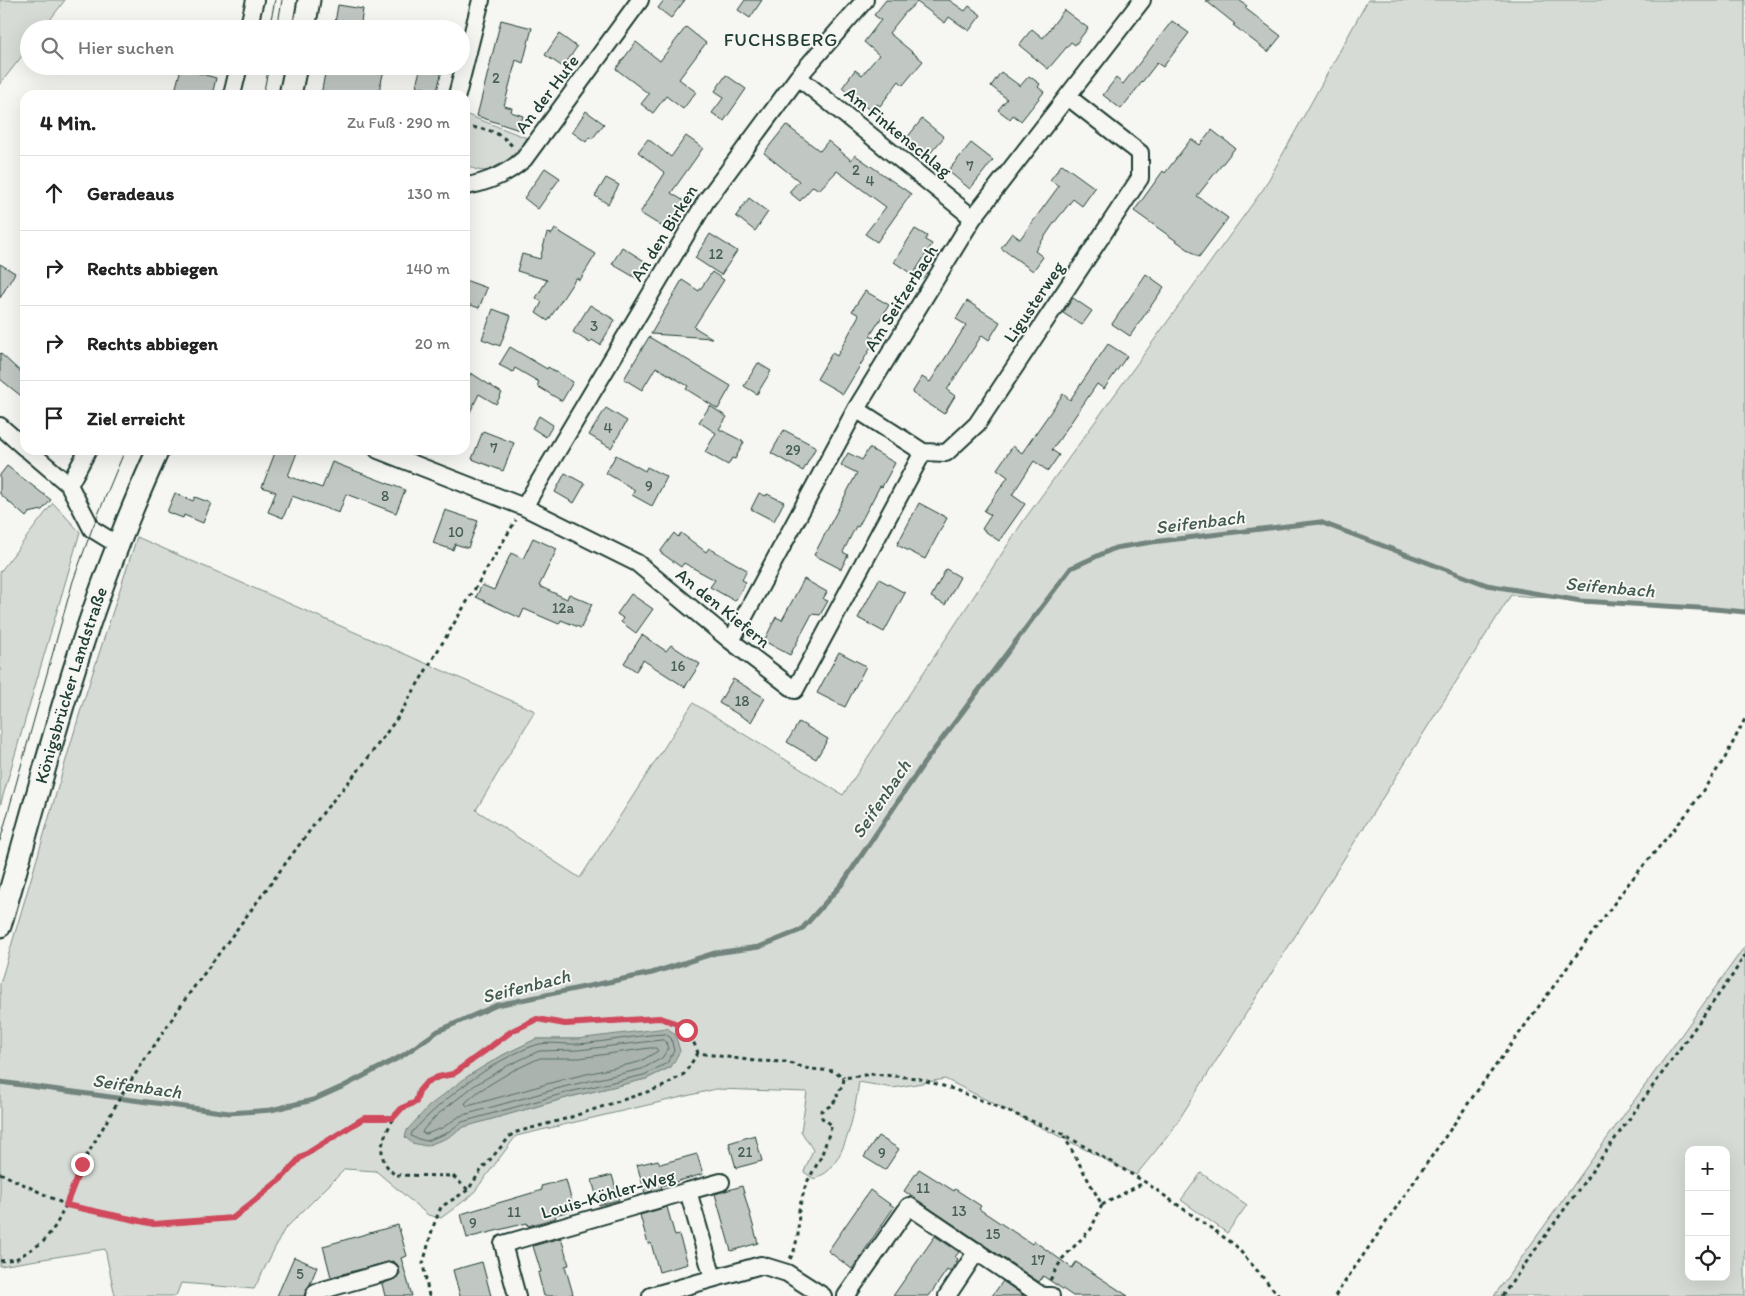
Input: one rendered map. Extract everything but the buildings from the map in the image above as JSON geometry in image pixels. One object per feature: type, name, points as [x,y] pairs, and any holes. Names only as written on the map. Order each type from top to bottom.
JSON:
[{"type":"main road","points":[[306,20],[310,0]]},
{"type":"main road","points":[[291,90],[294,75]]},
{"type":"main road","name":"Königsbrücker Landstraße","points":[[0,926],[66,697],[118,545],[156,455]]},
{"type":"street","points":[[250,20],[256,0]]},
{"type":"street","points":[[470,44],[481,0]]},
{"type":"street","name":"An der Hufe","points":[[470,186],[493,179],[511,170],[525,157],[640,0]]},
{"type":"street","name":"An den Birken","points":[[524,507],[706,201],[798,77],[865,0]]},
{"type":"street","name":"Am Seifzerbach","points":[[731,641],[856,409],[973,218],[1142,0]]},
{"type":"street","points":[[233,90],[237,75]]},
{"type":"street","points":[[458,90],[462,75]]},
{"type":"street","name":"Am Finkenschlag","points":[[798,77],[973,218]]},
{"type":"street","name":"Ligusterweg","points":[[923,452],[946,453],[977,424],[1140,178],[1140,153],[1068,96]]},
{"type":"street","points":[[856,409],[923,452]]},
{"type":"street","points":[[0,426],[20,444]]},
{"type":"street","name":"An den Kiefern","points":[[391,455],[524,507],[637,564],[731,641],[795,690],[923,452]]},
{"type":"street","points":[[33,455],[69,486],[92,528],[118,545]]},
{"type":"street","points":[[69,486],[85,455]]},
{"type":"street","points":[[688,1191],[721,1182]]},
{"type":"street","name":"Louis-Köhler-Weg","points":[[516,1296],[503,1244],[688,1191],[713,1278]]},
{"type":"street","points":[[846,1296],[909,1206],[1042,1296],[1051,1296]]},
{"type":"street","points":[[947,1296],[977,1252]]},
{"type":"street","points":[[651,1296],[761,1265],[788,1273],[823,1296]]},
{"type":"street","points":[[314,1296],[316,1292],[390,1271]]},
{"type":"path","points":[[470,128],[495,132],[507,140],[514,150],[525,157]]},
{"type":"path","points":[[0,1261],[16,1259],[43,1242],[56,1224],[66,1205],[82,1164],[124,1091],[186,998],[325,810],[362,766],[398,718],[524,507]]},
{"type":"path","points":[[1335,1296],[1472,1098],[1629,883],[1689,811],[1725,758],[1745,719]]},
{"type":"path","points":[[1502,1296],[1732,976],[1745,955]]},
{"type":"path","points":[[468,1190],[453,1176],[395,1175],[387,1168],[381,1148],[384,1136],[393,1118],[402,1108],[416,1102],[419,1091],[426,1083],[438,1077],[453,1074],[512,1031],[537,1019],[565,1024],[660,1018],[675,1023],[686,1030],[698,1053]]},
{"type":"path","points":[[698,1053],[755,1061],[786,1062],[808,1069],[835,1071],[844,1078],[872,1074],[917,1078],[956,1090],[1063,1134],[1145,1182],[1235,1245],[1279,1296]]},
{"type":"path","points":[[429,1296],[423,1264],[433,1227],[441,1207],[468,1190],[482,1169],[513,1133],[565,1119],[662,1087],[684,1074],[698,1053]]},
{"type":"path","points":[[788,1273],[788,1262],[794,1251],[798,1236],[799,1209],[806,1184],[821,1157],[831,1133],[832,1125],[822,1118],[821,1111],[838,1098],[837,1094],[843,1085],[844,1078]]},
{"type":"path","points":[[0,1172],[66,1205],[154,1224],[233,1218],[282,1178],[300,1158],[364,1118],[393,1118]]},
{"type":"path","points":[[1063,1134],[1102,1205]]},
{"type":"path","points":[[1042,1296],[1062,1258],[1091,1229],[1102,1205],[1145,1182]]},
{"type":"shaded area","points":[[0,0],[65,0],[50,20],[20,20],[20,58],[0,84]]},
{"type":"shaded area","points":[[1368,0],[1745,0],[1745,613],[1511,595],[1171,1132],[1136,1175],[945,1079],[893,1088],[859,1082],[846,1141],[841,1152],[828,1171],[814,1179],[804,1172],[813,1150],[801,1131],[807,1092],[716,1089],[516,1136],[472,1195],[441,1218],[428,1215],[376,1171],[345,1169],[284,1230],[254,1289],[181,1283],[176,1296],[115,1296],[105,1249],[0,1266],[0,984],[81,709],[137,537],[535,711],[476,810],[580,878],[693,703],[843,795],[1024,520],[1264,188]],"holes":[[[536,1039],[577,1039],[671,1067],[646,1079],[570,1097],[463,1127],[468,1076],[503,1055]]]},
{"type":"shaded area","points":[[470,116],[527,138],[509,159],[499,167],[481,171],[470,166]]},
{"type":"shaded area","points":[[53,503],[80,532],[0,806],[0,572]]},
{"type":"shaded area","points":[[1745,946],[1745,1296],[1494,1296]]},
{"type":"shaded area","points":[[1201,1173],[1247,1205],[1227,1233],[1181,1200]]},
{"type":"water","points":[[667,1028],[675,1034],[680,1051],[671,1067],[646,1079],[570,1097],[464,1127],[447,1138],[426,1146],[412,1143],[405,1137],[407,1130],[429,1106],[468,1076],[503,1055],[536,1039],[577,1039]]},
{"type":"waterway","name":"Seifenbach","points":[[0,1082],[229,1113],[271,1110],[313,1100],[344,1086],[402,1056],[438,1031],[497,1005],[652,973],[715,953],[759,947],[801,930],[842,884],[924,763],[1071,568],[1115,548],[1320,522],[1487,585],[1581,601],[1745,612]]},
{"type":"tram line","points":[[271,20],[275,0]]},
{"type":"tram line","points":[[279,20],[282,0]]},
{"type":"tram line","points":[[264,90],[267,75]]},
{"type":"tram line","points":[[0,841],[73,581],[123,455]]},
{"type":"district","name":"FUCHSBERG","points":[[781,39]]},
{"type":"route","points":[[82,1164],[66,1205],[154,1224],[233,1218],[282,1178],[300,1158],[364,1118],[393,1118],[402,1108],[416,1102],[419,1091],[426,1083],[438,1077],[453,1074],[467,1066],[512,1031],[537,1019],[565,1024],[660,1018],[675,1023],[686,1030]]}]
